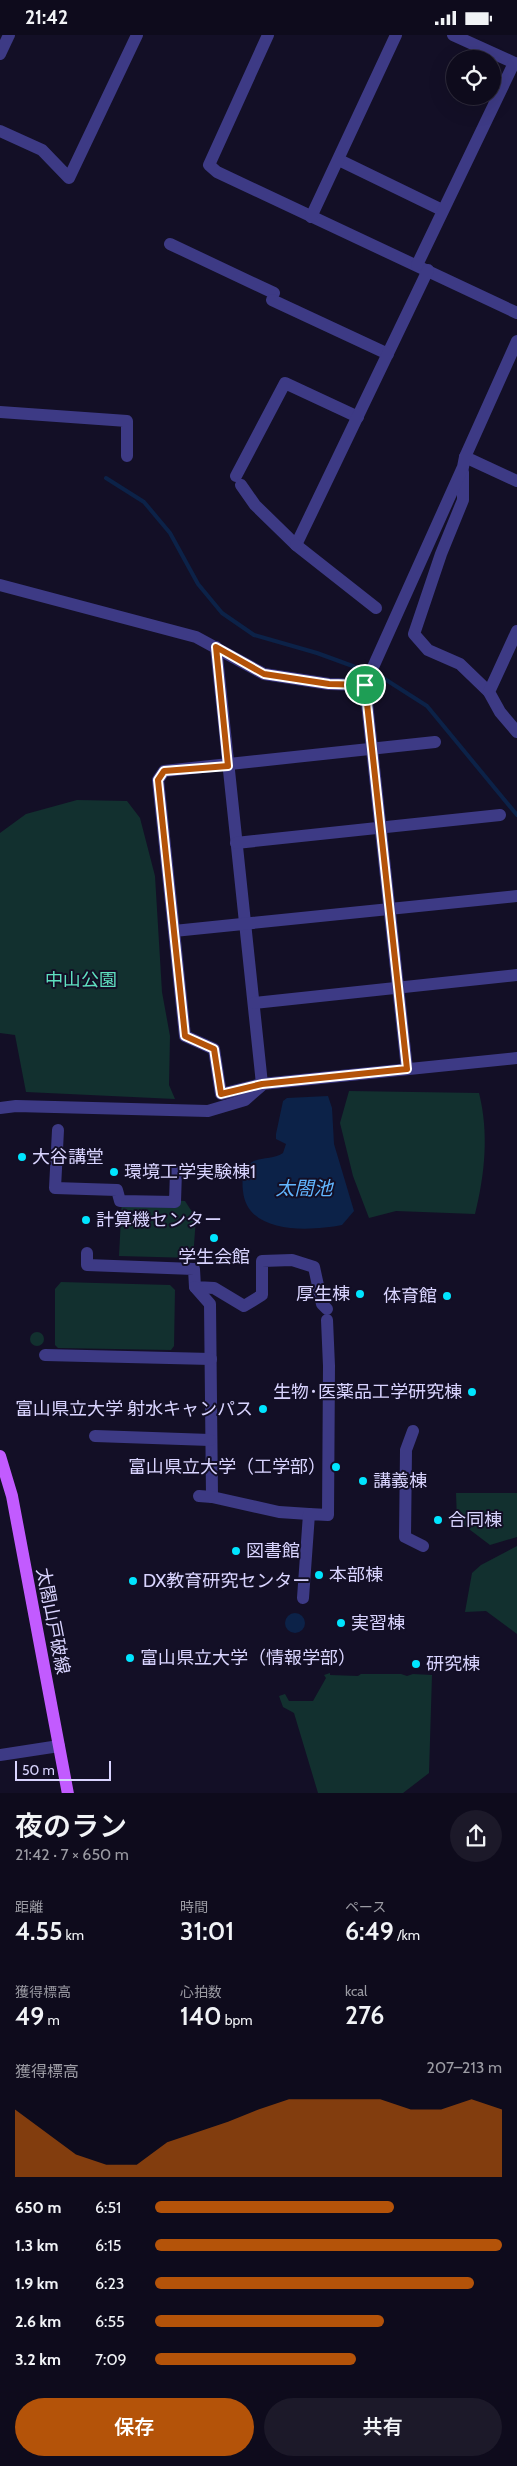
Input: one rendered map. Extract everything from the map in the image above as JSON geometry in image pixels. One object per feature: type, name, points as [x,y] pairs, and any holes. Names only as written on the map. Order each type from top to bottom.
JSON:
[{"type":"main road","name":"太閤山戸破線","points":[[0,1456],[12,1496],[68,1793]]},
{"type":"street","points":[[0,54],[9,35]]},
{"type":"street","points":[[0,131],[42,150],[69,178],[137,35]]},
{"type":"street","points":[[268,35],[209,165],[217,172],[517,313]]},
{"type":"street","points":[[311,217],[396,35]]},
{"type":"street","points":[[296,545],[388,354],[423,268],[442,210],[515,64],[453,35]]},
{"type":"street","points":[[339,160],[442,210]]},
{"type":"street","points":[[170,244],[388,354]]},
{"type":"street","points":[[407,1069],[372,749],[368,676],[517,341]]},
{"type":"street","points":[[358,417],[285,383],[238,481],[255,505],[296,545],[376,609]]},
{"type":"street","points":[[0,412],[127,421],[127,456]]},
{"type":"street","points":[[464,462],[517,481]]},
{"type":"street","points":[[464,462],[463,500],[441,554],[414,633],[428,650],[460,664],[489,692],[500,713],[517,732]]},
{"type":"street","points":[[0,585],[172,629],[196,637],[264,674],[329,684],[368,676]]},
{"type":"street","points":[[489,692],[517,631]]},
{"type":"street","points":[[216,647],[262,1084]]},
{"type":"street","points":[[435,742],[228,766],[164,771],[158,780],[185,1036],[214,1049],[221,1094],[262,1084],[517,1058]]},
{"type":"street","points":[[236,843],[500,815]]},
{"type":"street","points":[[174,931],[517,896]]},
{"type":"street","points":[[254,1003],[517,975]]},
{"type":"street","points":[[0,1108],[16,1106],[208,1111],[232,1106],[245,1100],[262,1084]]},
{"type":"street","points":[[58,1130],[55,1188],[117,1190],[120,1201],[176,1201],[176,1171]]},
{"type":"street","points":[[87,1253],[87,1265],[194,1269],[195,1287],[210,1304],[210,1440],[205,1497],[279,1512],[328,1515],[329,1366],[327,1315],[322,1304],[314,1267],[292,1260],[262,1261],[262,1295],[244,1306],[214,1288],[195,1287]]},
{"type":"street","points":[[45,1355],[211,1359]]},
{"type":"street","points":[[413,1431],[406,1450],[405,1537],[423,1546]]},
{"type":"street","points":[[95,1436],[210,1440]]},
{"type":"street","points":[[303,1597],[309,1514]]},
{"type":"street","points":[[0,1755],[59,1746]]},
{"type":"green space","name":"中山公園","points":[[77,800],[127,801],[140,818],[155,876],[162,992],[170,1036],[169,1085],[175,1099],[26,1092],[15,1035],[0,1033],[0,833],[26,814]]},
{"type":"green space","points":[[349,1091],[479,1093],[485,1138],[483,1169],[475,1214],[396,1211],[369,1218],[353,1176],[340,1123]]},
{"type":"green space","points":[[122,1198],[185,1201],[196,1218],[193,1258],[119,1256]]},
{"type":"green space","points":[[61,1282],[170,1285],[175,1290],[174,1346],[171,1350],[58,1348],[55,1345],[55,1289]]},
{"type":"green space","points":[[34,1332],[40,1332],[44,1339],[40,1346],[34,1346],[30,1342],[30,1336]]},
{"type":"green space","points":[[456,1493],[517,1493],[517,1537],[490,1545],[457,1520]]},
{"type":"green space","points":[[517,1546],[517,1634],[486,1611],[465,1612],[472,1573],[481,1565]]},
{"type":"green space","points":[[330,1673],[330,1675],[358,1676],[361,1674],[432,1675],[429,1773],[403,1793],[318,1793],[294,1713],[283,1707],[279,1696],[285,1694],[289,1701],[313,1701],[326,1678],[324,1675]]},
{"type":"water","name":"太閤池","points":[[328,1096],[332,1108],[334,1144],[354,1211],[342,1225],[329,1227],[282,1227],[268,1223],[256,1216],[247,1205],[243,1191],[243,1177],[246,1167],[252,1162],[275,1157],[283,1153],[286,1144],[276,1139],[276,1134],[283,1101],[287,1098]]},
{"type":"water","points":[[295,1613],[302,1616],[305,1623],[302,1630],[295,1633],[288,1630],[285,1623],[288,1616]]},
{"type":"waterway","points":[[106,478],[144,502],[170,533],[198,584],[222,613],[254,635],[317,653],[380,676],[427,706],[517,815]]},
{"type":"place","name":"大谷講堂","points":[[22,1157]]},
{"type":"place","name":"環境工学実験棟1","points":[[114,1172]]},
{"type":"place","name":"計算機センター","points":[[86,1220]]},
{"type":"place","name":"学生会館","points":[[214,1238]]},
{"type":"place","name":"厚生棟","points":[[360,1294]]},
{"type":"place","name":"体育館","points":[[447,1296]]},
{"type":"place","name":"生物･医薬品工学研究棟","points":[[472,1392]]},
{"type":"place","name":"富山県立大学 射水キャンパス","points":[[263,1409]]},
{"type":"place","name":"富山県立大学（工学部）","points":[[336,1467]]},
{"type":"place","name":"講義棟","points":[[363,1481]]},
{"type":"place","name":"合同棟","points":[[438,1520]]},
{"type":"place","name":"図書館","points":[[236,1551]]},
{"type":"place","name":"本部棟","points":[[319,1575]]},
{"type":"place","name":"DX教育研究センター","points":[[133,1581]]},
{"type":"place","name":"実習棟","points":[[341,1623]]},
{"type":"place","name":"富山県立大学（情報学部）","points":[[130,1658]]},
{"type":"place","name":"研究棟","points":[[416,1664]]},
{"type":"route","points":[[216,647],[264,674],[293,680],[329,684],[365,685],[407,1069],[262,1084],[249,1089],[221,1094],[214,1049],[185,1036],[158,780],[164,771],[228,766],[216,647]]}]
